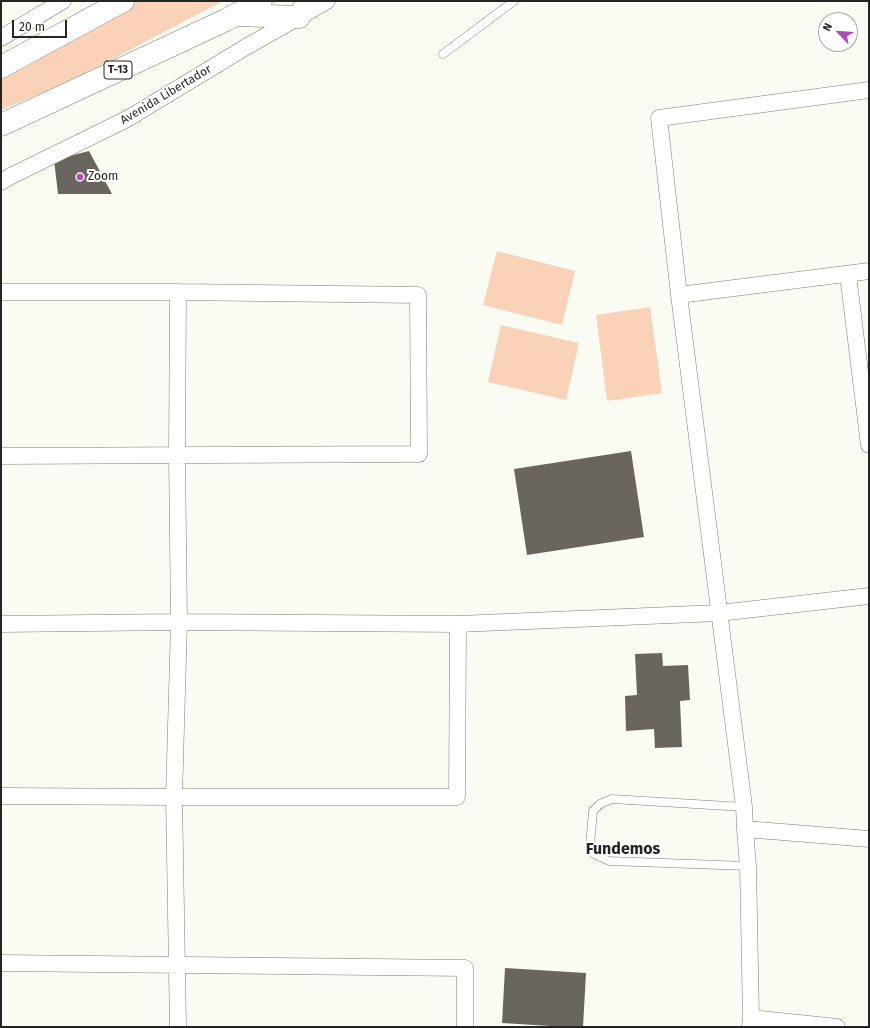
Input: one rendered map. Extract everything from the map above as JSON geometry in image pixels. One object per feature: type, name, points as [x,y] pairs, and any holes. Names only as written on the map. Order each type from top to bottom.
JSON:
[{"type":"highway","points":[[1,67],[123,1]]},
{"type":"highway","name":"T-13","points":[[1,125],[235,15],[261,1]]},
{"type":"highway","points":[[235,15],[303,9]]},
{"type":"street","points":[[1,38],[63,1]]},
{"type":"street","name":"Avenida Libertador","points":[[1,182],[127,119],[226,59],[303,9],[327,1]]},
{"type":"street","points":[[837,1027],[750,1022],[748,866],[744,807],[679,295],[659,118],[869,90]]},
{"type":"street","points":[[679,295],[848,275],[869,271]]},
{"type":"street","points":[[848,275],[869,445]]},
{"type":"street","points":[[1,292],[178,292],[418,295],[419,454],[1,456]]},
{"type":"street","points":[[178,292],[177,455],[179,622],[174,797],[178,1027]]},
{"type":"street","points":[[1,624],[179,622],[458,624],[719,613],[869,596]]},
{"type":"street","points":[[1,796],[457,797],[458,624]]},
{"type":"street","points":[[745,829],[869,839]]},
{"type":"street","points":[[1,963],[465,968],[466,1027]]},
{"type":"lane","points":[[443,54],[514,1]]},
{"type":"lane","points":[[744,807],[612,800],[600,804],[594,811],[590,845],[594,854],[609,861],[748,866]]},
{"type":"shaded area","points":[[133,1],[223,1],[67,83],[1,110],[1,79],[26,67]]},
{"type":"shaded area","points":[[497,251],[575,271],[562,325],[483,305]]},
{"type":"shaded area","points":[[650,307],[662,393],[607,401],[596,315]]},
{"type":"shaded area","points":[[501,325],[579,343],[566,400],[488,382]]},
{"type":"building","name":"Zoom","points":[[89,151],[112,194],[58,194],[54,160]]},
{"type":"building","points":[[631,451],[644,537],[527,555],[514,469]]},
{"type":"building","points":[[662,653],[663,666],[688,665],[690,700],[680,701],[682,747],[655,748],[654,729],[626,731],[625,696],[637,695],[635,654]]},
{"type":"building","points":[[505,968],[586,973],[583,1027],[502,1023]]},
{"type":"place","name":"Zoom","points":[[80,177]]},
{"type":"district","name":"Fundemos","points":[[623,850]]}]
